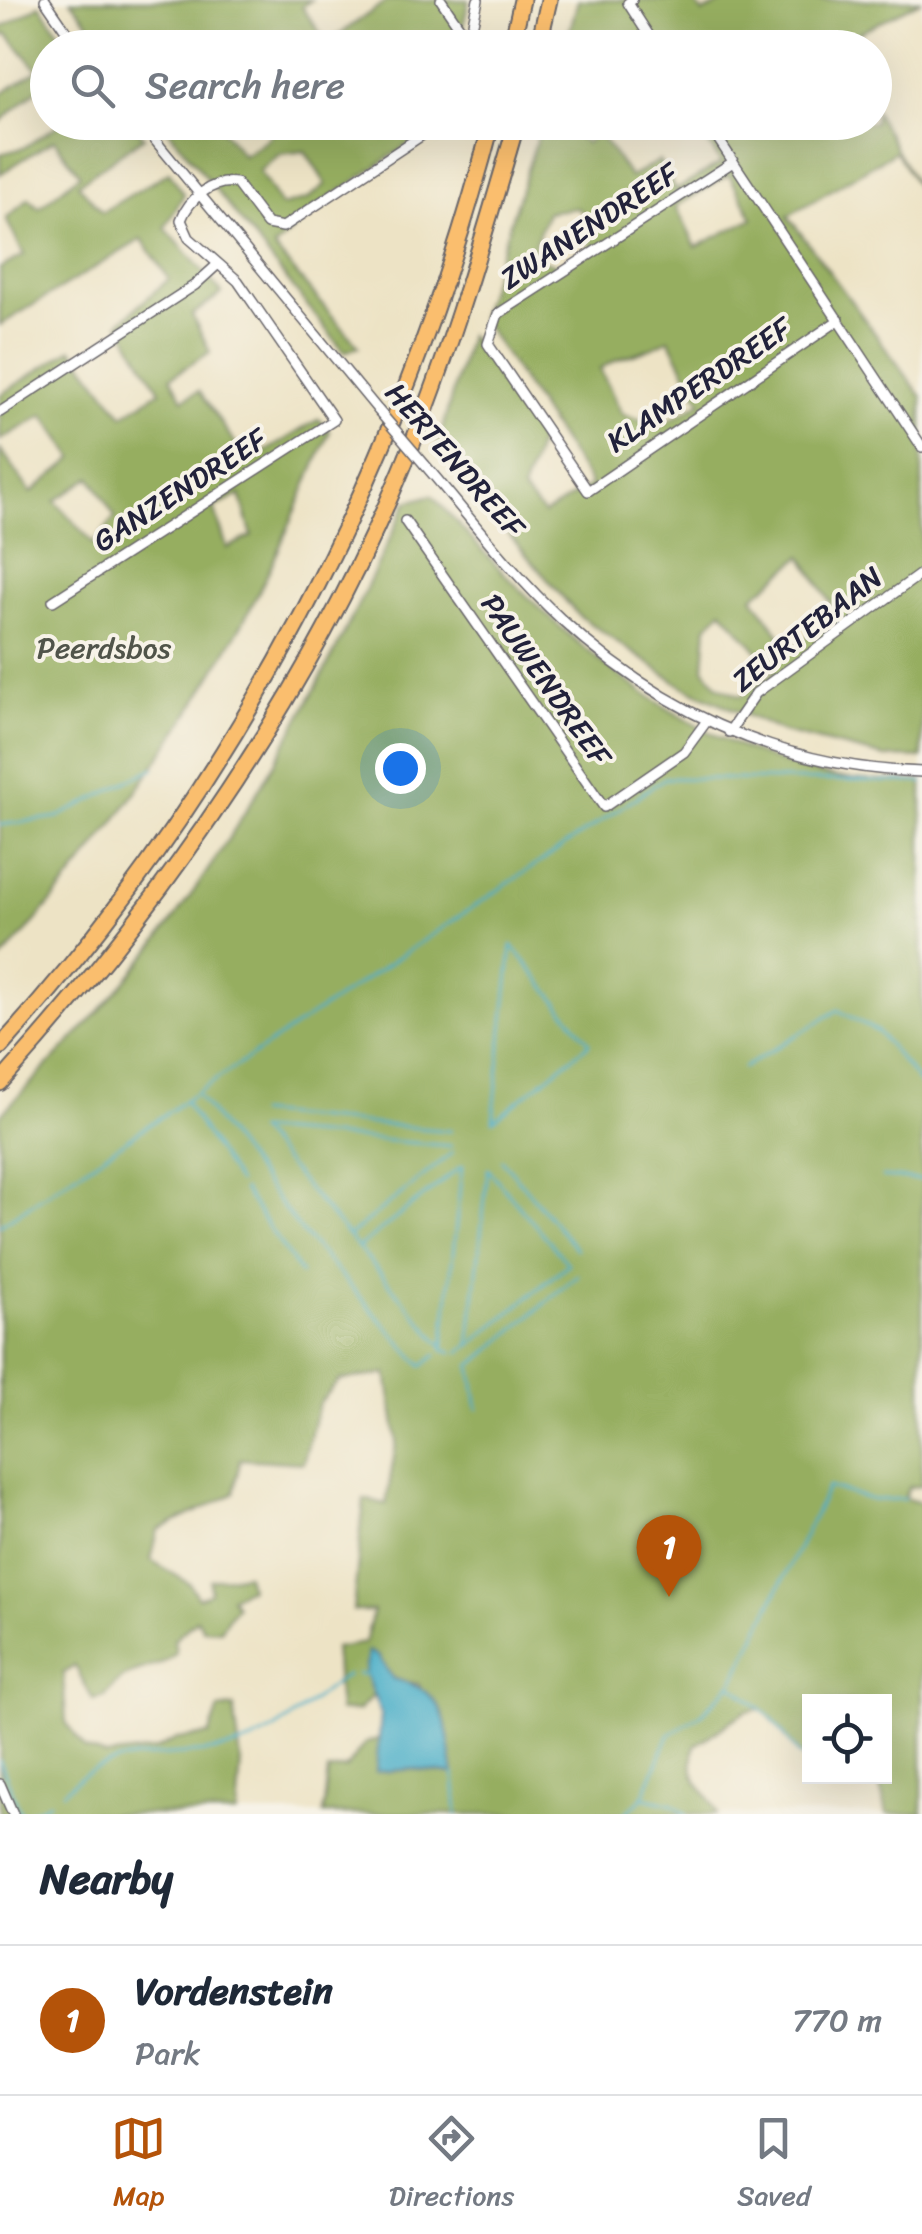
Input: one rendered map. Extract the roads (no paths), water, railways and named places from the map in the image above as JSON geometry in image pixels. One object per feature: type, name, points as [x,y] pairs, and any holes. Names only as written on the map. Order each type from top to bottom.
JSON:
[{"type":"highway","points":[[515,30],[522,0]]},
{"type":"highway","points":[[542,30],[549,0]]},
{"type":"highway","points":[[0,1047],[105,923],[174,828],[304,618],[369,478],[428,325],[473,195],[487,140]]},
{"type":"highway","points":[[0,1083],[123,940],[255,746],[324,630],[393,490],[452,339],[513,140]]},
{"type":"street","points":[[45,0],[66,30]]},
{"type":"street","points":[[441,0],[461,30]]},
{"type":"street","points":[[473,23],[478,0]]},
{"type":"street","points":[[630,2],[646,30]]},
{"type":"street","name":"HERTENDREEF","points":[[155,140],[425,465],[558,616],[619,669],[729,732],[814,760],[869,770],[922,772]]},
{"type":"street","points":[[0,412],[194,285],[217,265],[188,238],[181,220],[199,194],[224,181],[236,182],[267,224],[283,227],[415,140]]},
{"type":"street","points":[[718,140],[922,447]]},
{"type":"street","name":"ZWANENDREEF","points":[[588,491],[488,344],[498,314],[733,162]]},
{"type":"street","name":"GANZENDREEF","points":[[53,601],[334,420],[238,280],[217,265]]},
{"type":"street","name":"KLAMPERDREEF","points":[[588,491],[839,320]]},
{"type":"street","name":"PAUWENDREEF","points":[[404,521],[604,806],[684,752],[706,722]]},
{"type":"street","name":"ZEURTEBAAN","points":[[729,732],[756,694],[922,573]]},
{"type":"street","points":[[0,1784],[13,1814]]},
{"type":"water","points":[[368,1651],[378,1656],[393,1679],[412,1684],[435,1701],[446,1725],[454,1774],[414,1769],[376,1772],[381,1715],[365,1673]]},
{"type":"waterway","points":[[0,825],[58,817],[154,768]]},
{"type":"waterway","points":[[0,1225],[665,778],[922,782]]},
{"type":"waterway","points":[[512,945],[590,1043],[493,1121],[512,945]]},
{"type":"waterway","points":[[743,1068],[838,1010],[878,1032],[922,1086]]},
{"type":"waterway","points":[[196,1093],[300,1230],[422,1366],[437,1355]]},
{"type":"waterway","points":[[184,1101],[238,1183]]},
{"type":"waterway","points":[[257,1113],[451,1131]]},
{"type":"waterway","points":[[257,1130],[442,1345]]},
{"type":"waterway","points":[[259,1130],[451,1146]]},
{"type":"waterway","points":[[349,1236],[453,1152]]},
{"type":"waterway","points":[[502,1160],[576,1249]]},
{"type":"waterway","points":[[358,1248],[462,1166],[443,1350],[452,1352]]},
{"type":"waterway","points":[[459,1352],[469,1346],[568,1264],[488,1169],[469,1346]]},
{"type":"waterway","points":[[882,1177],[922,1180]]},
{"type":"waterway","points":[[243,1190],[301,1274]]},
{"type":"waterway","points":[[478,1409],[471,1366],[578,1275]]},
{"type":"waterway","points":[[625,1814],[643,1797],[669,1735],[700,1715],[733,1682],[828,1487],[873,1500],[904,1499]]},
{"type":"waterway","points":[[357,1674],[367,1674]]},
{"type":"waterway","points":[[63,1792],[81,1777],[121,1761],[208,1752],[247,1743],[277,1727],[347,1675]]},
{"type":"waterway","points":[[731,1684],[771,1717],[802,1757]]},
{"type":"waterway","points":[[0,1761],[21,1814]]},
{"type":"waterway","points":[[454,1774],[457,1814]]},
{"type":"waterway","points":[[643,1797],[673,1804],[686,1814]]},
{"type":"waterway","points":[[26,1814],[50,1802]]},
{"type":"place","name":"Vordenstein","points":[[669,1597]]},
{"type":"park label","name":"Peerdsbos","points":[[104,648]]}]
